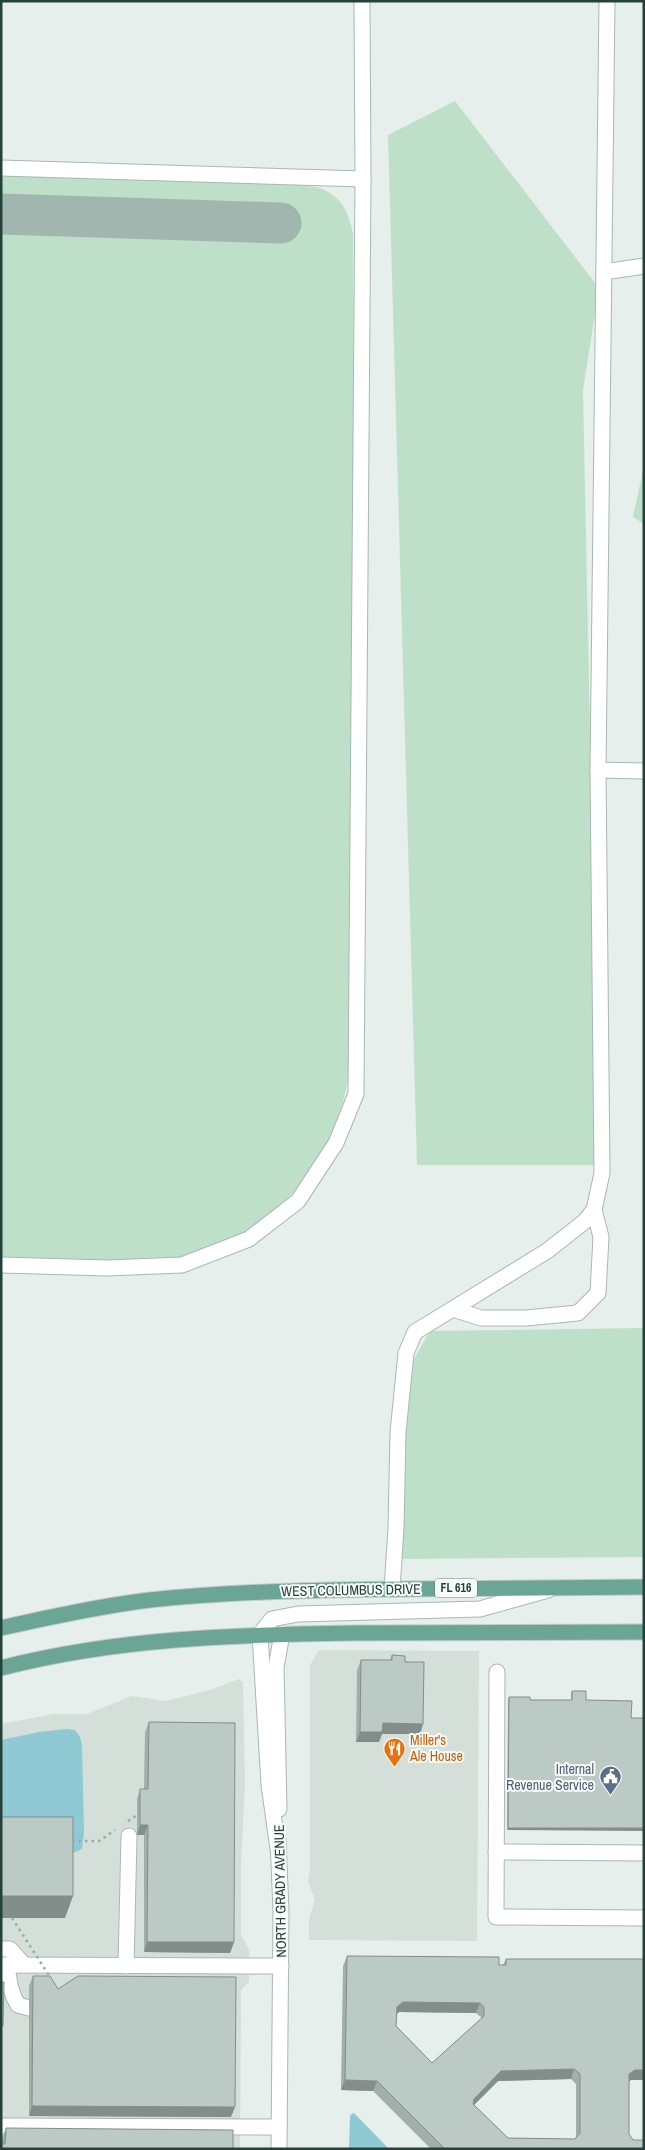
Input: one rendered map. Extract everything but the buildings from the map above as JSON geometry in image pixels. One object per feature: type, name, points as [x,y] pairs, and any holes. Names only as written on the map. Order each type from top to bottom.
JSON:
[{"type":"main road","name":"WEST COLUMBUS DRIVE","points":[[1,1628],[54,1616],[149,1600],[269,1591],[644,1587]]},
{"type":"main road","points":[[1,1668],[73,1652],[158,1640],[260,1634],[644,1632]]},
{"type":"street","points":[[1,1265],[107,1268],[182,1265],[249,1239],[298,1201],[336,1143],[356,1094],[363,179],[362,1]]},
{"type":"street","points":[[453,1309],[481,1318],[526,1318],[578,1313],[598,1293],[601,1237],[594,1210],[602,1173],[598,770],[607,1]]},
{"type":"street","points":[[1,168],[363,179]]},
{"type":"street","points":[[604,272],[644,266]]},
{"type":"street","points":[[598,770],[644,770]]},
{"type":"street","points":[[392,1589],[396,1528],[398,1432],[406,1353],[415,1332],[547,1251],[584,1222],[594,1210]]},
{"type":"street","points":[[278,1849],[269,1785],[260,1634],[272,1619],[282,1616],[378,1611],[480,1609],[559,1587]]},
{"type":"street","name":"NORTH GRADY AVENUE","points":[[279,2149],[281,1912],[278,1849],[280,1789],[276,1667],[282,1634]]},
{"type":"street","points":[[497,1672],[496,1917],[644,1918]]},
{"type":"street","points":[[126,1966],[129,1836]]},
{"type":"street","points":[[496,1852],[644,1853]]},
{"type":"street","points":[[1,1949],[10,1949],[24,1965]]},
{"type":"street","points":[[29,2008],[18,2005],[14,1999],[10,1991],[4,1965],[126,1966],[166,1959],[212,1973],[281,1966]]},
{"type":"street","points":[[1,2126],[279,2127]]},
{"type":"path","points":[[65,1841],[99,1841],[137,1814]]},
{"type":"path","points":[[12,1918],[51,1979]]},
{"type":"shaded area","name":"Miller's Ale House","points":[[319,1650],[479,1651],[477,1941],[309,1940],[309,1919],[315,1900],[308,1882],[310,1869],[310,1665]]},
{"type":"shaded area","points":[[239,1679],[243,1682],[245,1784],[241,1865],[241,1935],[249,1950],[249,1982],[241,1990],[240,2149],[1,2149],[1,1724],[53,1714],[87,1714],[132,1696],[165,1701],[210,1690]]},
{"type":"green space","points":[[455,101],[599,288],[583,390],[599,1165],[417,1165],[388,135]]},
{"type":"green space","points":[[1,175],[268,183],[316,187],[336,197],[344,207],[353,234],[354,463],[350,1067],[343,1103],[330,1136],[313,1167],[292,1194],[266,1218],[237,1237],[204,1252],[168,1261],[134,1263],[1,1259],[1,228],[284,237],[286,209],[1,199]]},
{"type":"green space","points":[[644,466],[644,524],[633,517]]},
{"type":"green space","points":[[644,1328],[644,1557],[402,1559],[405,1375],[430,1331]]},
{"type":"water","points":[[75,1730],[80,1737],[82,1745],[84,1832],[82,1849],[73,1853],[1,1839],[1,1740],[39,1732]]},
{"type":"water","points":[[354,2113],[389,2149],[349,2149],[350,2115]]},
{"type":"taxiway","points":[[1,214],[281,223]]},
{"type":"place","name":"Miller's Ale House","points":[[394,1767]]},
{"type":"place","name":"Internal Revenue Service","points":[[610,1796]]}]
